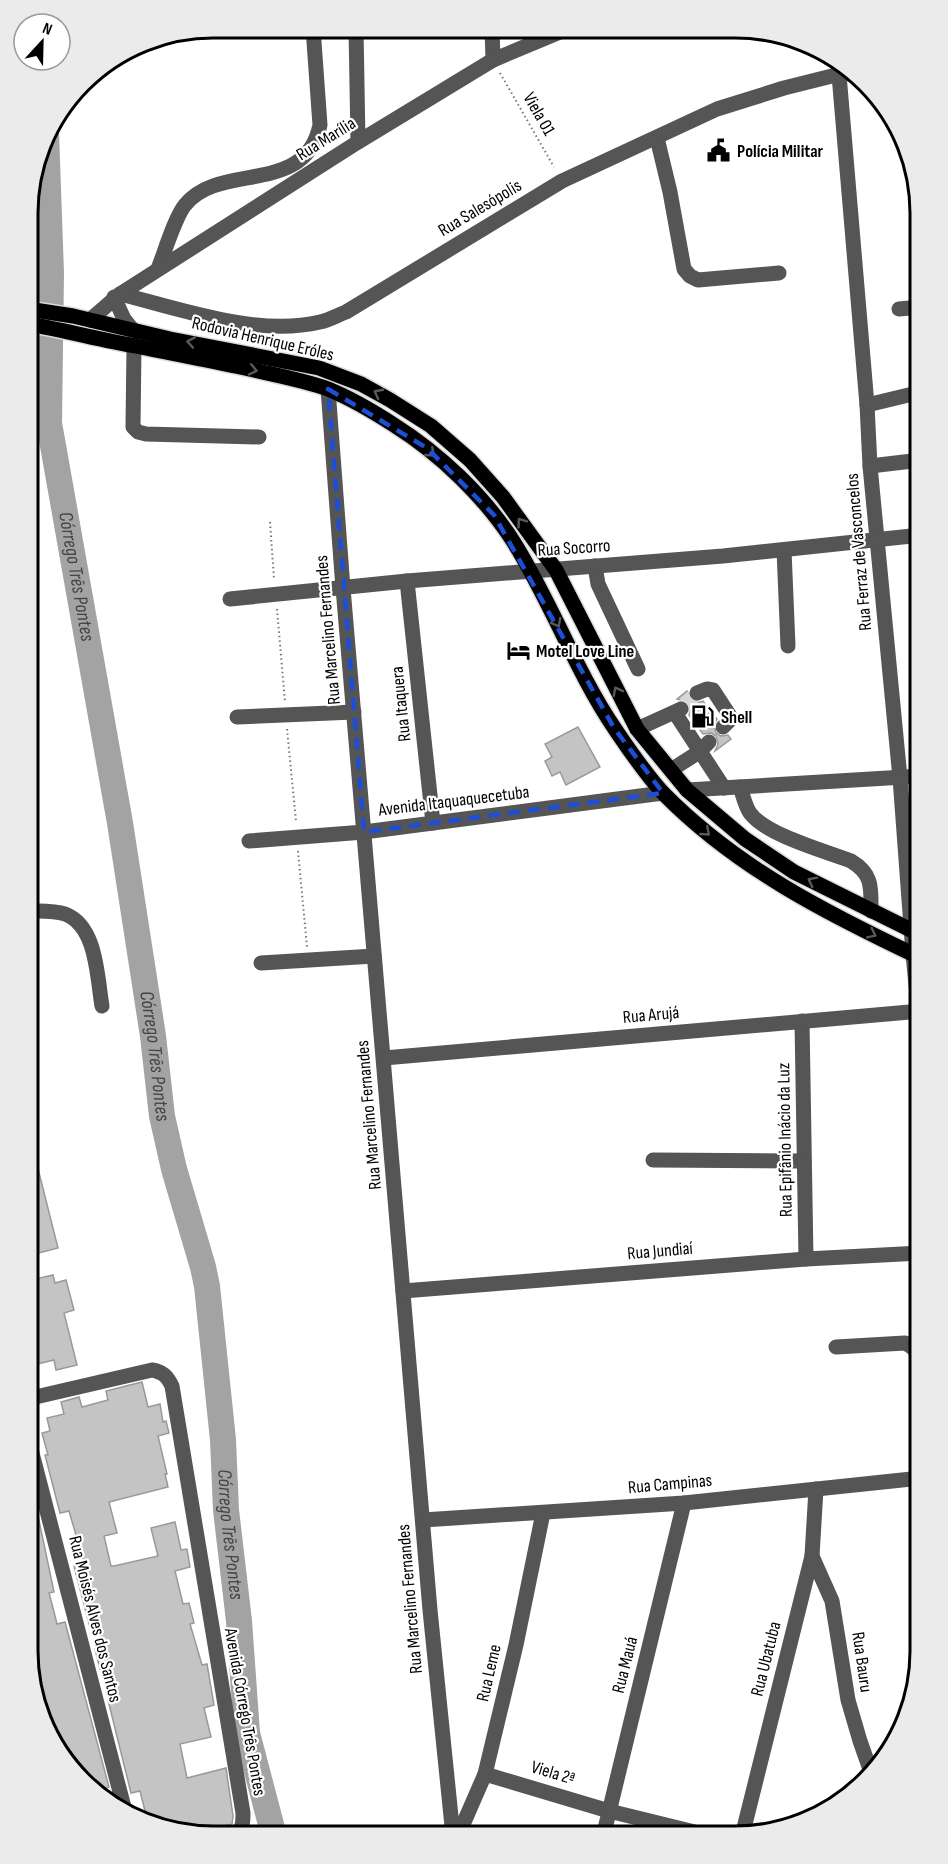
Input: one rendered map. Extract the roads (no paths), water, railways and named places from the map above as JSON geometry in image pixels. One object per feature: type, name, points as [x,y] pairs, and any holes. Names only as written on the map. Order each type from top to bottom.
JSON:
[{"type":"main road","name":"Rodovia Henrique Eróles","points":[[38,317],[73,324],[134,346],[276,375],[328,389],[395,425],[451,470],[494,515],[530,571],[614,728],[663,793],[711,836],[764,875],[838,917],[910,953]]},
{"type":"main road","name":"Rodovia Henrique Eróles","points":[[73,324],[90,320],[319,368],[361,384],[431,426],[470,460],[503,497],[556,570],[638,729],[687,790],[755,846],[794,872],[910,930]]},
{"type":"street","points":[[158,270],[184,206],[212,186],[280,171],[310,150],[317,140],[320,125],[314,38]]},
{"type":"street","points":[[356,38],[358,142]]},
{"type":"street","points":[[492,38],[493,60]]},
{"type":"street","name":"Rua Marília","points":[[90,320],[117,296],[358,142],[493,60],[546,38]]},
{"type":"street","name":"Rua Salesópolis","points":[[117,296],[230,321],[269,325],[322,322],[346,312],[562,180],[717,109],[836,69]]},
{"type":"street","name":"Rua Ferraz de Vasconcelos","points":[[839,72],[876,539],[910,875]]},
{"type":"street","points":[[657,138],[670,192],[684,269],[690,276],[698,280],[779,273]]},
{"type":"street","points":[[117,296],[124,319],[132,329]]},
{"type":"street","points":[[900,309],[910,308]]},
{"type":"street","points":[[134,346],[133,427],[138,432],[259,437]]},
{"type":"street","name":"Rua Marcelino Fernandes","points":[[328,389],[423,1520],[455,1826]]},
{"type":"street","points":[[867,405],[910,395]]},
{"type":"street","points":[[870,466],[910,461]]},
{"type":"street","name":"Rua Socorro","points":[[230,599],[407,581],[784,550],[910,536]]},
{"type":"street","points":[[784,550],[788,646]]},
{"type":"street","points":[[595,566],[598,584],[638,669]]},
{"type":"street","name":"Rua Itaquera","points":[[407,581],[433,824]]},
{"type":"street","points":[[697,693],[706,689],[713,690],[730,716],[723,728]]},
{"type":"street","points":[[638,729],[679,710],[704,747],[724,788]]},
{"type":"street","points":[[237,717],[354,712]]},
{"type":"street","points":[[670,770],[704,747]]},
{"type":"street","points":[[687,790],[910,777]]},
{"type":"street","points":[[740,787],[750,813],[762,824],[777,833],[862,867],[872,886],[871,911]]},
{"type":"street","name":"Avenida Itaquaquecetuba","points":[[249,841],[433,824],[663,793]]},
{"type":"street","points":[[38,911],[55,911],[66,914],[83,927],[91,939],[102,1006]]},
{"type":"street","points":[[261,963],[374,956]]},
{"type":"street","name":"Rua Arujá","points":[[384,1058],[910,1012]]},
{"type":"street","name":"Rua Epifânio Inácio da Luz","points":[[802,1021],[806,1259]]},
{"type":"street","points":[[653,1160],[804,1161]]},
{"type":"street","name":"Rua Jundiaí","points":[[403,1291],[806,1259],[910,1254]]},
{"type":"street","points":[[836,1347],[905,1343],[910,1346]]},
{"type":"street","name":"Avenida Córrego Três Pontes","points":[[38,1396],[152,1370],[168,1377],[172,1386],[243,1813],[240,1826]]},
{"type":"street","name":"Rua Moisés Alves dos Santos","points":[[38,1476],[122,1801]]},
{"type":"street","name":"Rua Campinas","points":[[423,1520],[684,1503],[910,1479]]},
{"type":"street","name":"Rua Ubatuba","points":[[745,1826],[812,1556],[816,1489]]},
{"type":"street","name":"Rua Mauá","points":[[605,1826],[684,1503]]},
{"type":"street","name":"Rua Leme","points":[[461,1826],[485,1774],[516,1645],[543,1513]]},
{"type":"street","name":"Rua Bauru","points":[[812,1556],[832,1601],[848,1700],[868,1764]]},
{"type":"street","name":"Viela 2ª","points":[[485,1774],[672,1826]]},
{"type":"waterway","name":"Córrego Três Pontes","points":[[47,156],[51,273],[49,423],[120,823],[153,1036],[162,1116],[174,1169],[207,1286],[223,1440],[226,1510],[239,1621],[247,1733],[271,1826]]},
{"type":"tunnel","points":[[683,707],[697,693]]},
{"type":"place","name":"Polícia Militar","points":[[719,151]]},
{"type":"place","name":"Motel Love Line","points":[[518,651]]},
{"type":"place","name":"Shell","points":[[703,717]]}]
